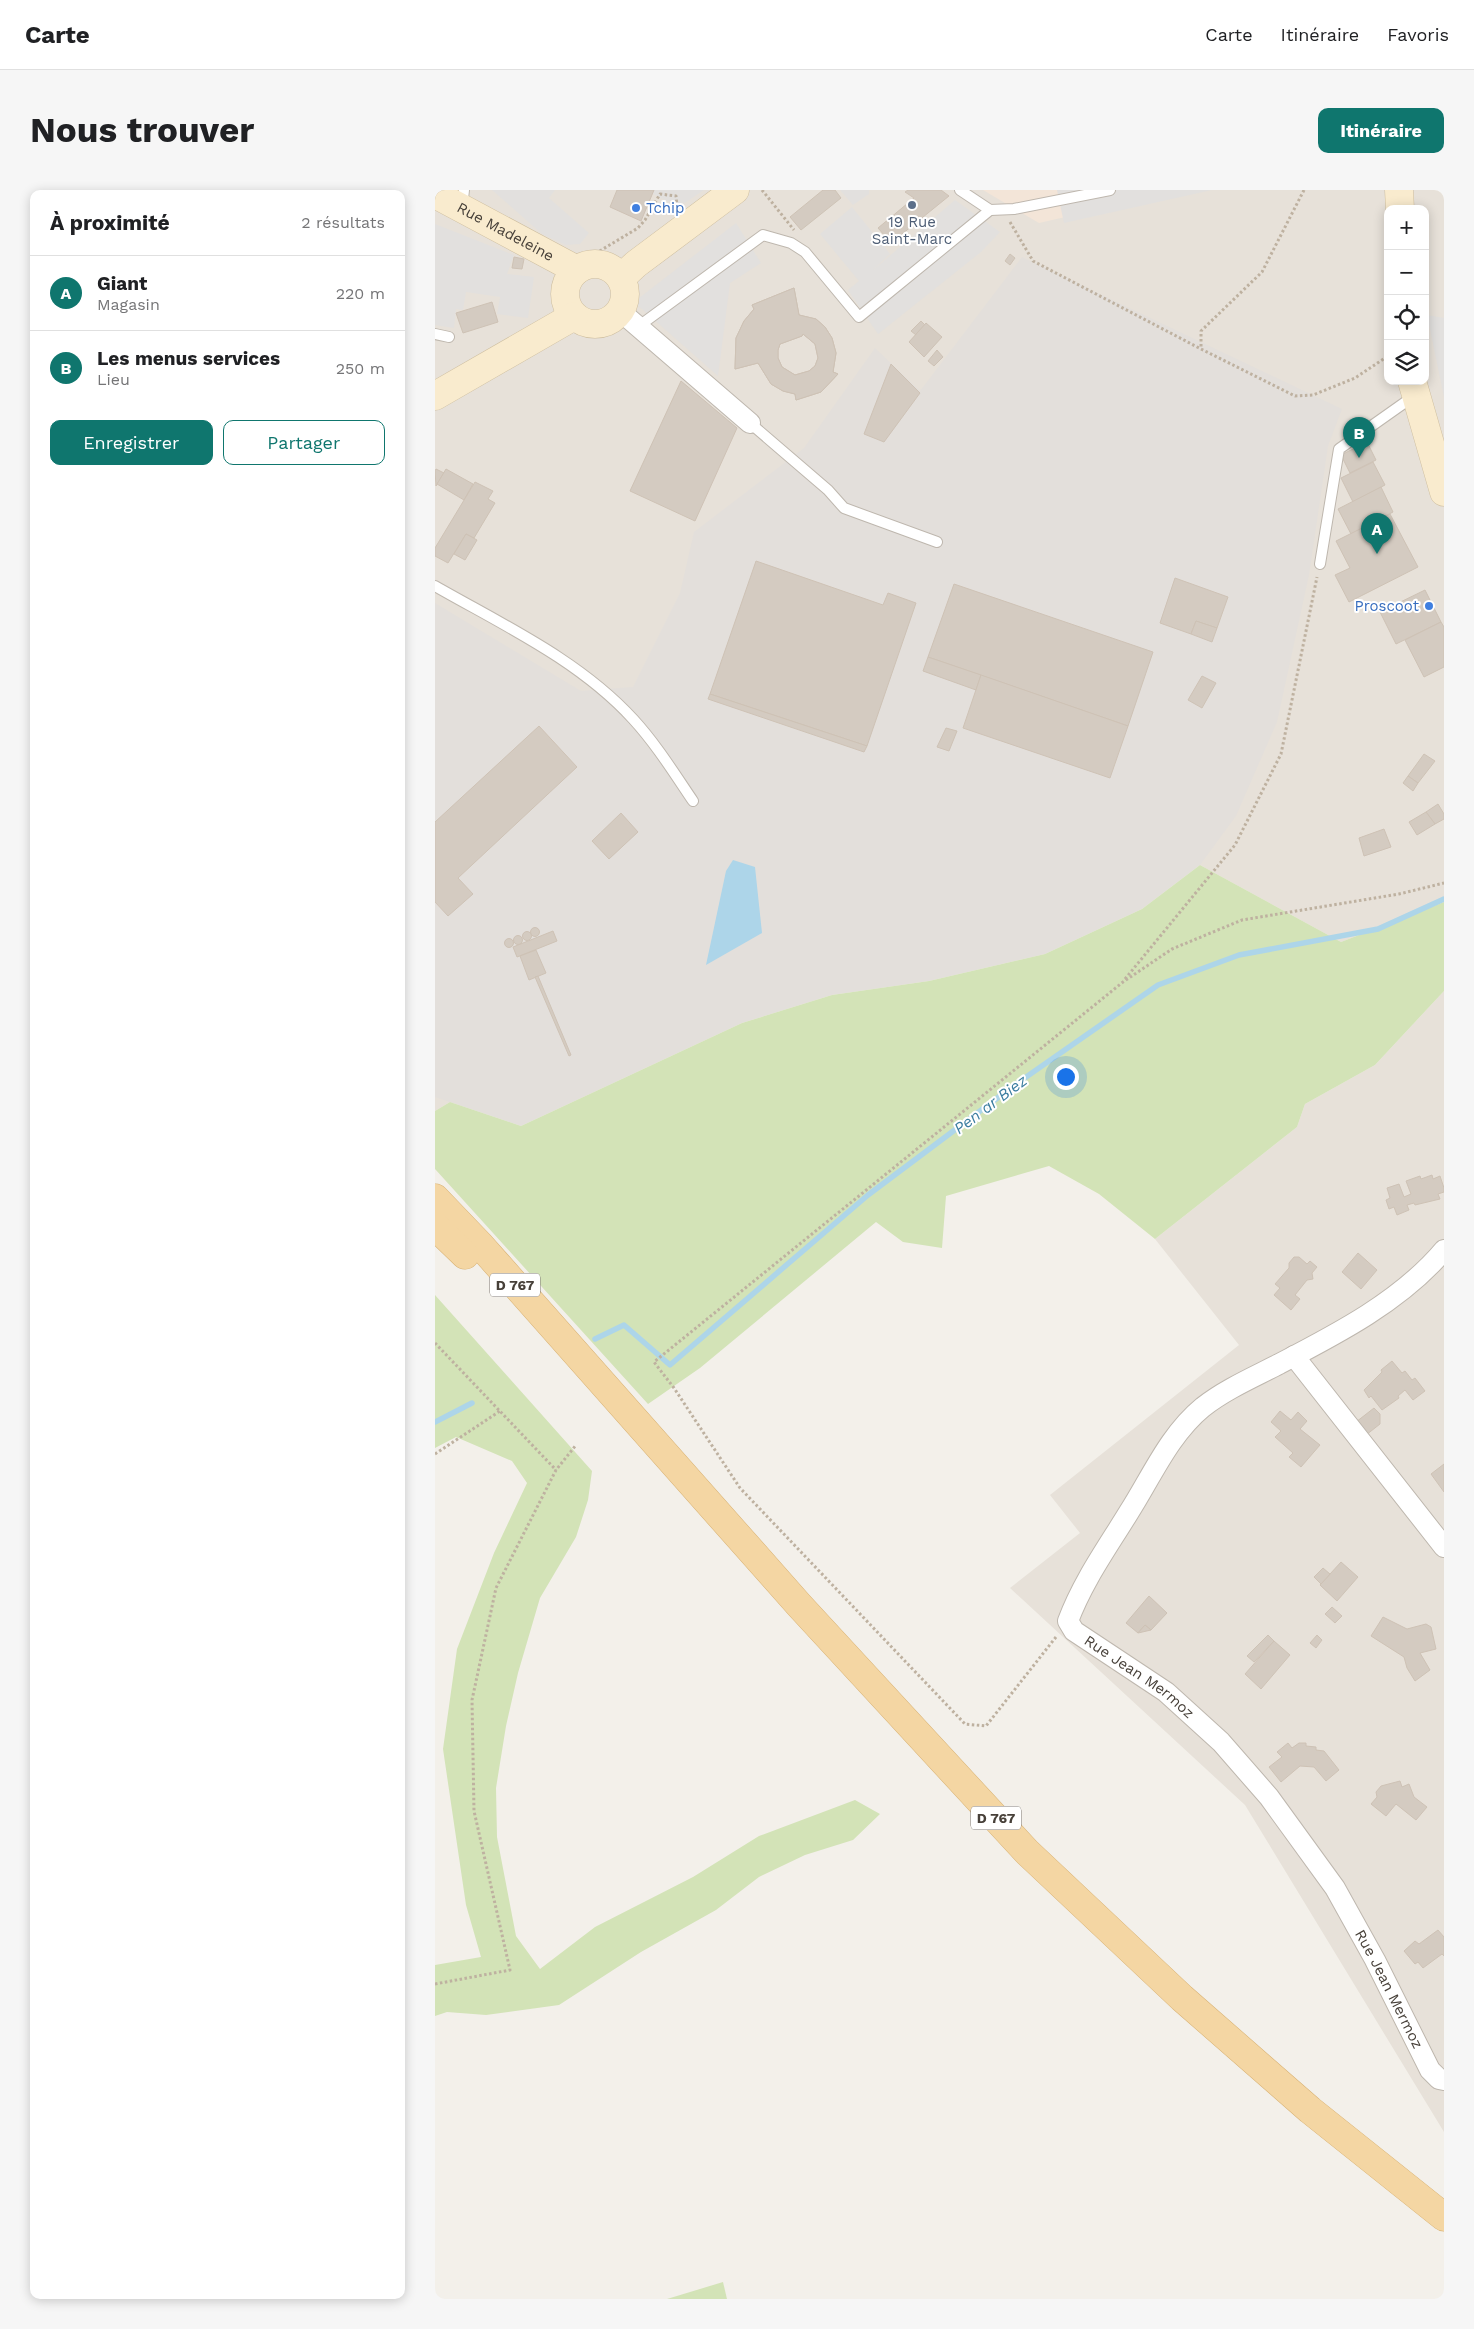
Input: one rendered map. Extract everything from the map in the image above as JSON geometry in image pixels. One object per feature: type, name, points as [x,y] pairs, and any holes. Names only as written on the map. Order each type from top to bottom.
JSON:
[{"type":"main road","points":[[621,278],[636,264],[735,190]]},
{"type":"main road","name":"Rue Madeleine","points":[[435,194],[463,199],[570,266]]},
{"type":"main road","points":[[570,266],[605,266],[621,278],[629,319],[613,319],[603,323],[588,323],[574,316],[565,298],[566,287],[570,278],[570,266]]},
{"type":"main road","points":[[435,396],[574,316]]},
{"type":"main road","points":[[1413,388],[1444,492]]},
{"type":"main road","name":"D 767","points":[[435,1198],[481,1246],[799,1605],[1027,1852],[1182,1998],[1310,2110],[1444,2217]]},
{"type":"main road","name":"D 767","points":[[435,1226],[593,1374]]},
{"type":"street","points":[[629,319],[750,423]]},
{"type":"street","points":[[1068,1621],[1087,1577],[1130,1511],[1159,1459],[1175,1437],[1203,1408],[1239,1385],[1360,1318],[1400,1292],[1444,1250]]},
{"type":"street","points":[[1294,1356],[1444,1547]]},
{"type":"street","name":"Rue Jean Mermoz","points":[[1068,1621],[1073,1631],[1166,1692],[1221,1742],[1269,1797],[1335,1888],[1375,1960],[1430,2070],[1439,2079],[1444,2080]]},
{"type":"lane","points":[[960,190],[990,210],[1003,210],[1110,190]]},
{"type":"lane","points":[[629,319],[763,236],[791,243],[805,252],[859,317],[990,210]]},
{"type":"lane","points":[[435,334],[449,338]]},
{"type":"lane","points":[[1320,564],[1339,448],[1413,388]]},
{"type":"lane","points":[[750,423],[828,490],[844,508],[937,542]]},
{"type":"lane","points":[[435,586],[567,663],[601,689],[633,718],[651,740],[693,801]]},
{"type":"path","points":[[762,190],[794,229],[805,252]]},
{"type":"path","points":[[1201,349],[1201,331],[1262,272],[1303,190]]},
{"type":"path","points":[[570,266],[576,252],[598,252],[637,228],[645,220],[660,194],[676,196]]},
{"type":"path","points":[[1003,210],[1017,237],[1033,261],[1295,396],[1313,395],[1355,378],[1384,359]]},
{"type":"path","points":[[1123,982],[1235,845],[1281,754],[1320,564]]},
{"type":"path","points":[[1068,1621],[986,1726],[965,1724],[740,1488],[674,1388],[654,1362],[1123,982],[1172,949],[1242,920],[1399,894],[1444,883]]},
{"type":"path","points":[[435,1343],[556,1470]]},
{"type":"path","points":[[435,1454],[500,1411]]},
{"type":"path","points":[[435,1984],[510,1970],[473,1811],[472,1700],[496,1588],[556,1470],[576,1445]]},
{"type":"shaded area","points":[[435,190],[1444,190],[1444,902],[1341,942],[1200,865],[450,1102],[435,1111]]},
{"type":"shaded area","points":[[492,190],[555,190],[549,198],[589,233],[580,244],[566,245],[542,234]]},
{"type":"shaded area","points":[[654,190],[704,190],[679,207],[653,194]]},
{"type":"shaded area","points":[[840,190],[869,190],[869,194],[853,205]]},
{"type":"shaded area","points":[[983,190],[1184,190],[1039,223]]},
{"type":"shaded area","points":[[1057,190],[1212,190],[1064,223]]},
{"type":"shaded area","points":[[955,200],[1000,232],[981,252],[878,334],[848,290],[859,281],[820,234],[852,207],[890,254],[872,271]]},
{"type":"shaded area","points":[[736,223],[761,263],[730,283],[718,376],[634,302]]},
{"type":"shaded area","points":[[435,224],[514,255],[507,274],[534,277],[528,318],[497,314],[500,297],[466,292],[463,310],[456,309],[454,328],[435,325]]},
{"type":"shaded area","points":[[1022,257],[1342,409],[1328,446],[1309,575],[1277,722],[1236,816],[1200,865],[1142,909],[1045,954],[929,981],[832,995],[742,1023],[521,1126],[435,1097],[435,603],[581,691],[633,687],[680,593],[694,532],[804,448],[875,348],[920,391]]},
{"type":"shaded area","points":[[1429,315],[1444,318],[1444,397],[1429,325]]},
{"type":"shaded area","points":[[1444,991],[1444,2132],[1245,1805],[1010,1588],[1080,1533],[1050,1495],[1239,1345],[1155,1239],[1297,1127],[1305,1104],[1375,1065]]},
{"type":"green space","points":[[1200,865],[1341,942],[1444,902],[1444,991],[1375,1065],[1305,1104],[1297,1127],[1155,1239],[1099,1194],[1049,1166],[946,1196],[942,1248],[903,1242],[876,1222],[700,1368],[648,1404],[435,1169],[435,1111],[450,1102],[521,1126],[742,1023],[832,995],[929,981],[1045,954],[1142,909]]},
{"type":"green space","points":[[435,1295],[592,1471],[588,1500],[576,1537],[540,1598],[518,1673],[506,1726],[496,1788],[497,1837],[516,1936],[540,1969],[595,1927],[693,1877],[759,1836],[855,1800],[880,1814],[853,1840],[805,1855],[759,1877],[716,1910],[641,1952],[559,2005],[486,2015],[447,2012],[435,2016],[435,1965],[481,1957],[466,1905],[443,1749],[457,1649],[494,1553],[527,1483],[512,1461],[456,1437],[435,1448]]},
{"type":"green space","points":[[723,2282],[727,2299],[667,2299]]},
{"type":"water","points":[[733,860],[755,867],[762,933],[706,965],[726,871]]},
{"type":"building","points":[[617,190],[654,190],[641,221],[610,207]]},
{"type":"building","points":[[823,190],[835,190],[841,198],[801,230],[790,217]]},
{"type":"building","points":[[908,190],[941,190],[949,196],[891,243],[878,228],[914,198],[905,192]]},
{"type":"building","points":[[1010,254],[1015,258],[1010,265],[1005,261]]},
{"type":"building","points":[[514,257],[524,259],[522,269],[512,268]]},
{"type":"building","points":[[794,288],[799,315],[816,319],[825,327],[832,338],[836,353],[833,372],[838,374],[821,392],[796,400],[795,394],[783,391],[771,384],[758,363],[735,369],[736,338],[744,321],[754,309],[752,305]],"holes":[[[803,334],[815,344],[818,358],[815,366],[809,371],[795,375],[782,367],[778,358],[780,344]]]},
{"type":"building","points":[[794,288],[799,315],[816,319],[825,327],[832,338],[836,353],[833,372],[838,374],[821,392],[796,400],[795,394],[783,391],[771,384],[758,363],[735,369],[736,338],[744,321],[754,309],[752,305]],"holes":[[[803,334],[815,344],[818,358],[815,366],[809,371],[795,375],[782,367],[778,358],[780,344]]]},
{"type":"building","points":[[492,302],[498,322],[463,333],[456,313]]},
{"type":"building","points":[[921,321],[925,325],[916,335],[911,331]]},
{"type":"building","points":[[926,323],[942,337],[924,357],[909,342]]},
{"type":"building","points":[[937,350],[943,357],[934,366],[928,361]]},
{"type":"building","points":[[891,364],[920,393],[884,442],[864,434]]},
{"type":"building","points":[[681,381],[737,428],[695,521],[630,491]]},
{"type":"building","points":[[1367,442],[1376,460],[1350,473],[1341,455]]},
{"type":"building","points":[[1373,462],[1385,485],[1353,502],[1341,478]]},
{"type":"building","points":[[436,469],[444,473],[436,486],[435,471]]},
{"type":"building","points":[[446,469],[473,484],[464,500],[437,484]]},
{"type":"building","points":[[475,482],[493,491],[488,499],[495,503],[474,538],[466,534],[448,563],[435,556],[435,548]]},
{"type":"building","points":[[1381,487],[1393,512],[1351,534],[1338,509]]},
{"type":"building","points":[[1390,514],[1418,567],[1349,602],[1335,575],[1350,568],[1336,541]]},
{"type":"building","points":[[466,534],[477,540],[465,560],[454,554]]},
{"type":"building","points":[[756,561],[883,605],[888,593],[916,603],[867,746],[710,694]]},
{"type":"building","points":[[1175,578],[1228,597],[1217,628],[1196,621],[1191,634],[1160,623]]},
{"type":"building","points":[[954,584],[1153,652],[1128,726],[928,657]]},
{"type":"building","points":[[1425,590],[1441,622],[1396,644],[1380,612]]},
{"type":"building","points":[[1196,621],[1217,628],[1212,642],[1191,634]]},
{"type":"building","points":[[1441,622],[1444,627],[1444,667],[1424,677],[1405,640]]},
{"type":"building","points":[[928,657],[981,675],[976,690],[923,671]]},
{"type":"building","points":[[981,675],[1128,726],[1110,778],[963,728]]},
{"type":"building","points":[[1202,676],[1216,683],[1202,708],[1188,700]]},
{"type":"building","points":[[710,694],[867,746],[864,752],[708,699]]},
{"type":"building","points":[[539,726],[577,767],[458,878],[473,894],[448,916],[435,902],[435,822]]},
{"type":"building","points":[[946,728],[957,731],[949,751],[937,747]]},
{"type":"building","points":[[1424,754],[1435,761],[1418,783],[1408,776]]},
{"type":"building","points":[[1408,776],[1418,783],[1413,791],[1403,783]]},
{"type":"building","points":[[1438,804],[1444,814],[1444,819],[1435,824],[1426,812]]},
{"type":"building","points":[[1426,812],[1435,824],[1417,835],[1409,822]]},
{"type":"building","points":[[621,813],[638,832],[609,859],[592,841]]},
{"type":"building","points":[[1384,829],[1391,847],[1364,856],[1359,838]]},
{"type":"building","points":[[535,928],[539,932],[535,936],[531,932]]},
{"type":"building","points":[[553,931],[557,941],[517,957],[513,947]]},
{"type":"building","points":[[527,932],[531,936],[527,940],[523,936]]},
{"type":"building","points":[[518,936],[522,940],[518,944],[514,940]]},
{"type":"building","points":[[509,939],[513,943],[509,947],[505,943]]},
{"type":"building","points":[[536,950],[546,973],[529,980],[520,956]]},
{"type":"building","points":[[538,976],[571,1055],[569,1056],[535,977]]},
{"type":"building","points":[[1432,1175],[1433,1179],[1440,1176],[1444,1188],[1444,1192],[1438,1194],[1440,1199],[1407,1205],[1409,1210],[1397,1215],[1394,1207],[1389,1209],[1386,1200],[1390,1198],[1387,1188],[1399,1184],[1404,1197],[1411,1194],[1406,1181],[1420,1176],[1421,1179]]},
{"type":"building","points":[[1358,1253],[1377,1270],[1361,1289],[1342,1272]]},
{"type":"building","points":[[1294,1257],[1299,1257],[1307,1264],[1310,1261],[1317,1267],[1312,1273],[1313,1279],[1307,1280],[1295,1295],[1300,1299],[1291,1310],[1274,1295],[1280,1288],[1275,1284],[1289,1268],[1289,1263]]},
{"type":"building","points":[[1392,1361],[1402,1373],[1405,1371],[1412,1380],[1415,1378],[1425,1391],[1413,1400],[1405,1390],[1398,1396],[1399,1398],[1382,1410],[1371,1396],[1369,1398],[1364,1390],[1382,1372],[1381,1370]]},
{"type":"building","points":[[1374,1408],[1380,1414],[1380,1424],[1366,1435],[1356,1422]]},
{"type":"building","points":[[1280,1411],[1291,1420],[1298,1412],[1307,1421],[1300,1429],[1320,1445],[1301,1467],[1289,1457],[1293,1453],[1275,1437],[1281,1431],[1271,1422]]},
{"type":"building","points":[[1444,1464],[1444,1492],[1431,1474]]},
{"type":"building","points":[[1341,1562],[1358,1577],[1337,1601],[1320,1585]]},
{"type":"building","points":[[1323,1568],[1330,1574],[1321,1584],[1314,1577]]},
{"type":"building","points":[[1149,1596],[1167,1613],[1151,1630],[1145,1625],[1138,1633],[1126,1623]]},
{"type":"building","points":[[1332,1607],[1342,1616],[1335,1623],[1325,1614]]},
{"type":"building","points":[[1383,1617],[1407,1629],[1426,1624],[1431,1627],[1436,1649],[1420,1653],[1430,1670],[1415,1681],[1407,1668],[1404,1657],[1371,1636]]},
{"type":"building","points":[[1145,1625],[1151,1630],[1138,1633]]},
{"type":"building","points":[[1268,1635],[1274,1641],[1254,1662],[1247,1656]]},
{"type":"building","points":[[1317,1635],[1322,1640],[1316,1648],[1310,1643]]},
{"type":"building","points":[[1274,1641],[1290,1655],[1261,1689],[1245,1674]]},
{"type":"building","points":[[1288,1743],[1292,1748],[1299,1743],[1306,1743],[1306,1746],[1316,1747],[1316,1750],[1324,1751],[1339,1770],[1326,1781],[1314,1767],[1300,1766],[1281,1782],[1269,1767],[1282,1757],[1277,1752]]},
{"type":"building","points":[[1400,1781],[1402,1787],[1409,1784],[1414,1797],[1427,1807],[1416,1820],[1396,1804],[1386,1816],[1371,1804],[1377,1797],[1376,1792],[1381,1786]]},
{"type":"building","points":[[1438,1930],[1444,1937],[1444,1956],[1442,1954],[1423,1968],[1418,1962],[1415,1964],[1404,1951],[1415,1941],[1419,1944]]},
{"type":"waterway","name":"Pen ar Biez","points":[[595,1339],[624,1325],[670,1365],[868,1195],[1016,1084],[1158,985],[1239,955],[1378,929],[1444,899]]},
{"type":"waterway","name":"Pen ar Biez","points":[[435,1422],[472,1403]]},
{"type":"place","name":"19 Rue Saint-Marc","points":[[912,205]]},
{"type":"place","name":"Tchip","points":[[636,208]]},
{"type":"place","name":"Les menus services","points":[[1359,458]]},
{"type":"place","name":"Giant","points":[[1377,554]]},
{"type":"place","name":"Proscoot","points":[[1429,606]]}]
